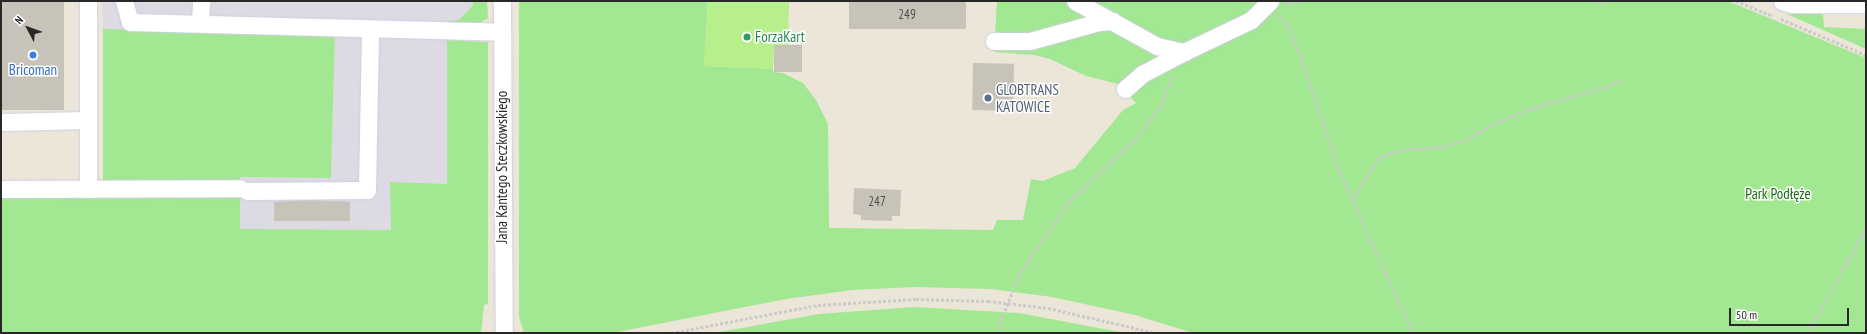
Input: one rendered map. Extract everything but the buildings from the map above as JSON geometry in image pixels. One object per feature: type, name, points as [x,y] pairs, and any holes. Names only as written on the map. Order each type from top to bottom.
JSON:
[{"type":"street","points":[[88,1],[88,189]]},
{"type":"street","points":[[124,1],[130,22],[502,32]]},
{"type":"street","points":[[200,23],[201,1]]},
{"type":"street","name":"Jana Kantego Steczkowskiego","points":[[502,1],[504,333]]},
{"type":"street","points":[[1075,1],[1113,20],[1157,46],[1184,52]]},
{"type":"street","points":[[1782,1],[1792,4],[1866,4]]},
{"type":"street","points":[[1125,89],[1142,74],[1251,20],[1270,2]]},
{"type":"street","points":[[994,41],[1030,41],[1099,22],[1113,20]]},
{"type":"street","points":[[1,189],[367,190],[370,29]]},
{"type":"street","points":[[1,122],[88,120]]},
{"type":"path","points":[[1597,1],[1604,4]]},
{"type":"path","points":[[1736,1],[1866,55]]},
{"type":"path","points":[[1270,2],[1288,25],[1340,172],[1413,333]]},
{"type":"path","points":[[998,333],[1019,275],[1036,249],[1070,201],[1135,139],[1160,108],[1184,52]]},
{"type":"path","points":[[1353,199],[1379,157],[1402,150],[1434,148],[1463,142],[1491,125],[1527,110],[1623,81]]},
{"type":"path","points":[[1808,333],[1866,228]]},
{"type":"path","points":[[671,333],[788,310],[852,302],[950,299],[1008,303],[1075,313],[1156,333]]},
{"type":"shaded area","points":[[102,1],[473,1],[473,5],[459,20],[447,21],[447,184],[391,230],[240,229],[240,177],[331,178],[335,32],[103,29]]},
{"type":"green space","points":[[473,1],[487,1],[488,18],[478,24],[447,24],[447,21],[459,20],[473,5]]},
{"type":"green space","name":"Park Podłęże","points":[[519,1],[708,1],[704,66],[773,69],[773,72],[783,73],[803,83],[816,100],[828,124],[829,228],[993,230],[997,220],[1023,220],[1031,179],[1043,181],[1075,168],[1123,110],[1136,103],[1118,84],[1086,76],[1050,59],[1034,55],[994,52],[997,1],[1728,1],[1866,58],[1866,333],[1193,333],[1135,315],[1052,297],[990,289],[915,287],[852,290],[786,299],[612,333],[524,333],[519,317]]},
{"type":"green space","name":"ForzaKart","points":[[708,1],[789,1],[788,45],[774,45],[773,69],[704,66]]},
{"type":"green space","points":[[1787,14],[1823,14],[1824,27],[1866,29],[1866,49]]},
{"type":"green space","points":[[103,29],[335,32],[331,178],[240,177],[240,229],[391,230],[390,182],[447,184],[447,40],[488,42],[488,304],[484,305],[481,333],[1,333],[1,181],[103,181]]},
{"type":"green space","points":[[914,307],[1019,313],[1125,333],[714,333],[819,314]]},
{"type":"place","name":"ForzaKart","points":[[747,37]]},
{"type":"place","name":"Bricoman","points":[[33,55]]},
{"type":"place","name":"GLOBTRANS KATOWICE","points":[[988,98]]}]
